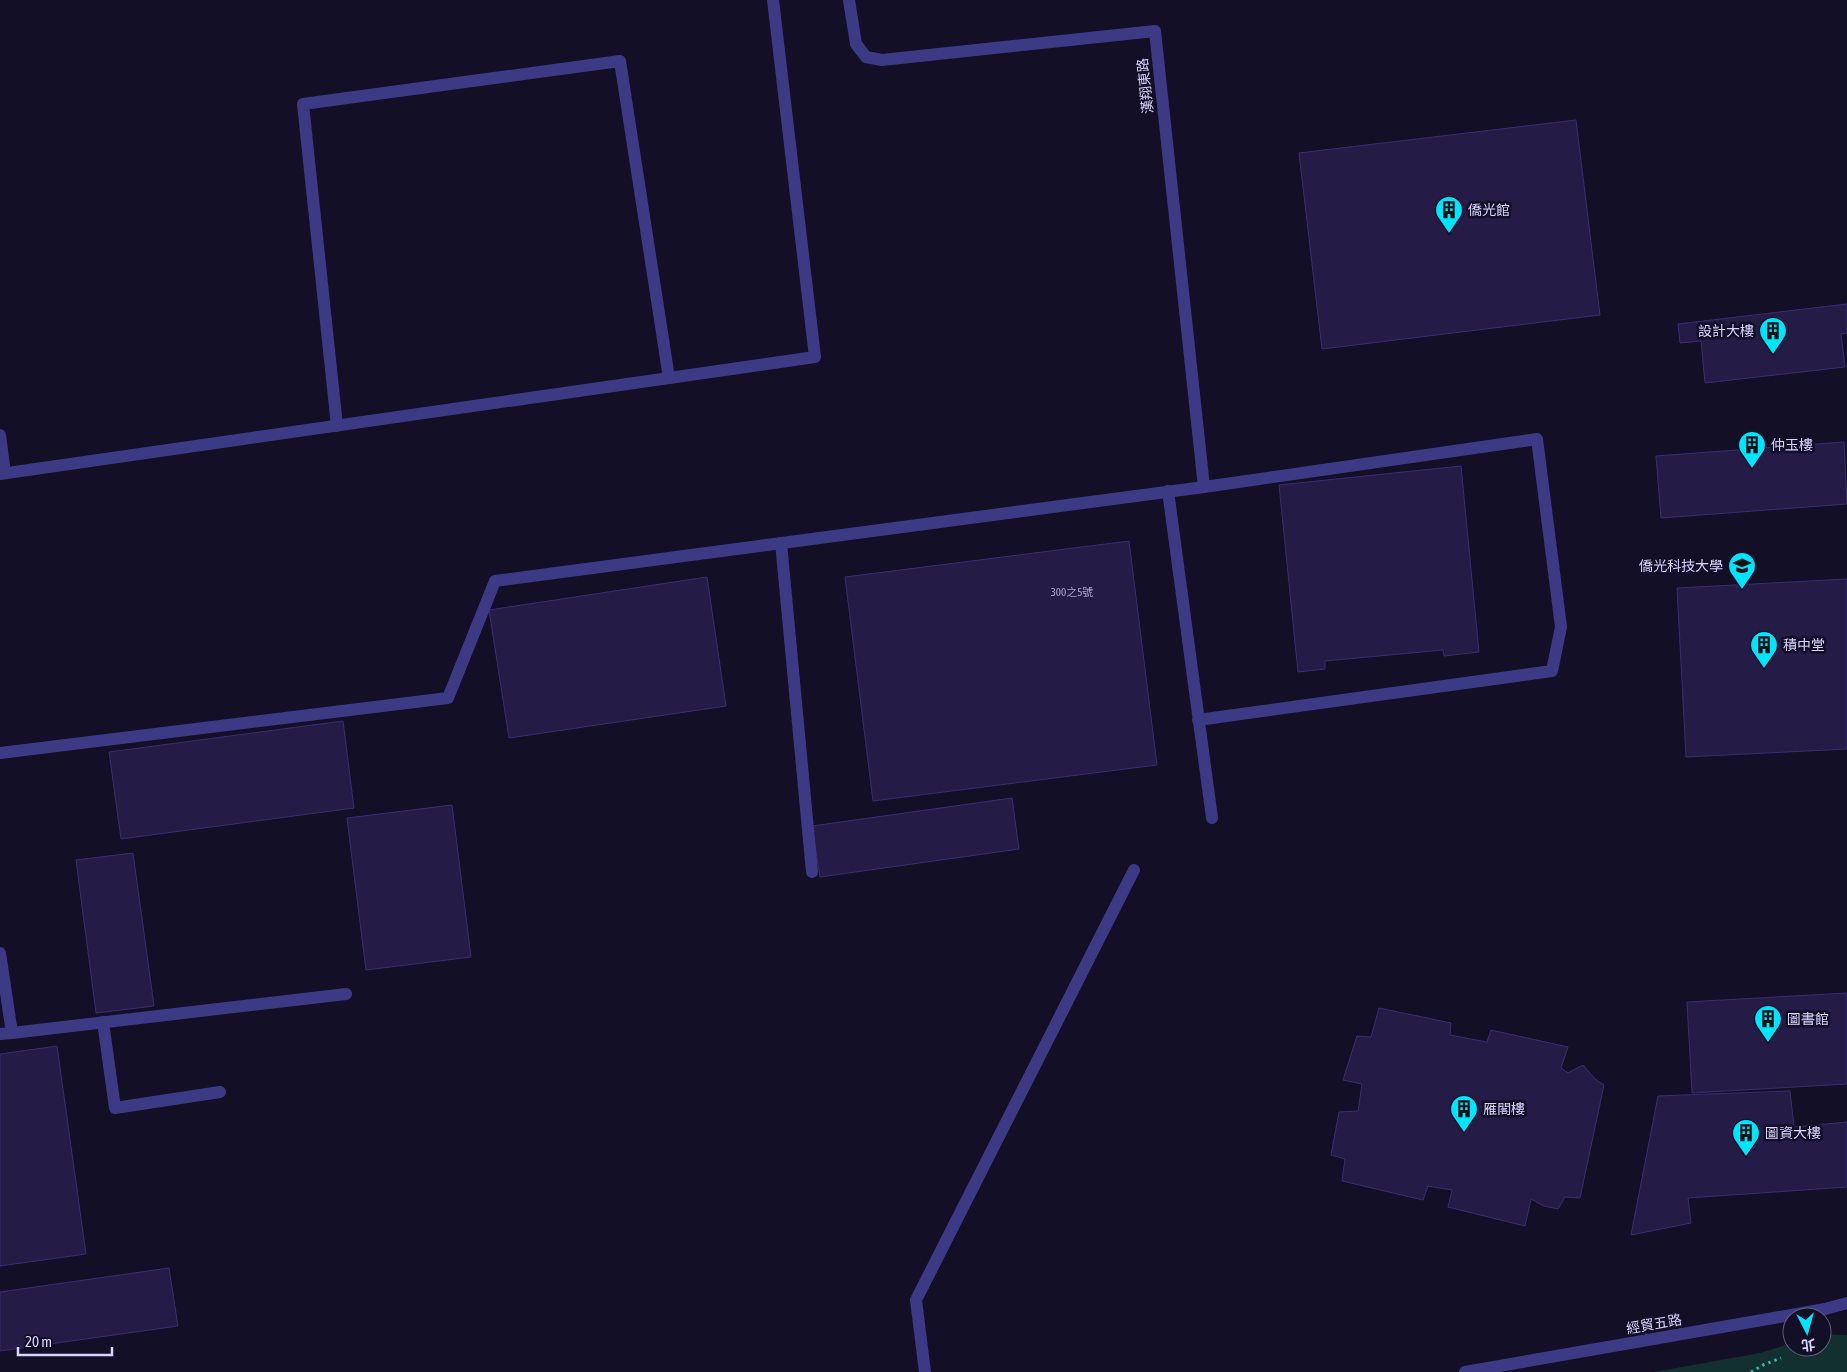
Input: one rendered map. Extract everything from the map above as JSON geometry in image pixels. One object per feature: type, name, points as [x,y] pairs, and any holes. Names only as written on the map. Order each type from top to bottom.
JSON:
[{"type":"street","points":[[0,435],[2,474],[815,357],[773,0]]},
{"type":"street","name":"漢翔東路","points":[[849,0],[856,44],[866,56],[882,60],[1155,31],[1204,486]]},
{"type":"street","points":[[337,426],[303,104],[620,60],[669,378]]},
{"type":"street","points":[[0,753],[448,698],[496,581],[1537,440],[1561,627],[1552,671],[1198,720]]},
{"type":"street","points":[[1168,491],[1212,818]]},
{"type":"street","points":[[781,543],[812,872]]},
{"type":"street","points":[[925,1372],[916,1300],[1134,870]]},
{"type":"street","points":[[0,953],[6,1034],[346,994]]},
{"type":"street","points":[[103,1022],[115,1108],[220,1092]]},
{"type":"street","name":"經貿五路","points":[[1832,1307],[1847,1303]]},
{"type":"street","points":[[1832,1309],[1847,1308]]},
{"type":"street","name":"經貿五路","points":[[1465,1372],[1782,1317]]},
{"type":"path","points":[[1752,1372],[1763,1365],[1781,1358]]},
{"type":"green space","points":[[1832,1334],[1847,1335],[1847,1372],[1654,1372],[1760,1353],[1782,1346],[1782,1357],[1832,1357]]},
{"type":"building","name":"僑光館","points":[[1576,120],[1600,315],[1322,349],[1299,153]]},
{"type":"building","name":"設計大樓","points":[[1847,304],[1847,333],[1841,334],[1845,367],[1705,383],[1701,341],[1680,343],[1678,324]]},
{"type":"building","name":"仲玉樓","points":[[1844,442],[1847,504],[1661,518],[1656,456]]},
{"type":"building","points":[[1461,466],[1479,652],[1444,656],[1443,650],[1325,661],[1325,669],[1298,672],[1279,485]]},
{"type":"building","points":[[1129,541],[1157,765],[873,801],[845,577]]},
{"type":"building","points":[[707,577],[726,706],[509,738],[489,610]]},
{"type":"building","name":"積中堂","points":[[1847,579],[1847,749],[1686,757],[1677,588]]},
{"type":"building","points":[[343,721],[354,808],[121,839],[109,752]]},
{"type":"building","points":[[1012,798],[1019,849],[820,877],[812,826]]},
{"type":"building","points":[[452,805],[471,957],[366,970],[347,818]]},
{"type":"building","points":[[133,853],[154,1006],[96,1013],[76,860]]},
{"type":"building","name":"圖書館","points":[[1847,993],[1847,1084],[1692,1093],[1687,1002]]},
{"type":"building","name":"雁閣樓","points":[[1379,1008],[1451,1023],[1450,1035],[1487,1042],[1491,1030],[1568,1047],[1561,1068],[1568,1073],[1583,1065],[1595,1079],[1604,1085],[1580,1198],[1565,1197],[1558,1209],[1544,1206],[1531,1199],[1525,1226],[1448,1207],[1452,1190],[1428,1186],[1423,1200],[1342,1181],[1345,1159],[1331,1155],[1339,1112],[1358,1111],[1362,1084],[1343,1080],[1357,1036],[1371,1037]]},
{"type":"building","points":[[57,1046],[86,1254],[0,1266],[0,1054]]},
{"type":"building","name":"圖資大樓","points":[[1790,1091],[1794,1127],[1847,1122],[1847,1187],[1688,1198],[1691,1223],[1631,1235],[1658,1096]]},
{"type":"building","points":[[169,1268],[178,1326],[0,1351],[0,1292]]},
{"type":"place","name":"僑光館","points":[[1449,234]]},
{"type":"place","name":"設計大樓","points":[[1773,355]]},
{"type":"place","name":"仲玉樓","points":[[1752,469]]},
{"type":"place","name":"僑光科技大學","points":[[1742,590]]},
{"type":"place","name":"積中堂","points":[[1764,669]]},
{"type":"place","name":"圖書館","points":[[1768,1043]]},
{"type":"place","name":"雁閣樓","points":[[1464,1133]]},
{"type":"place","name":"圖資大樓","points":[[1746,1157]]}]
